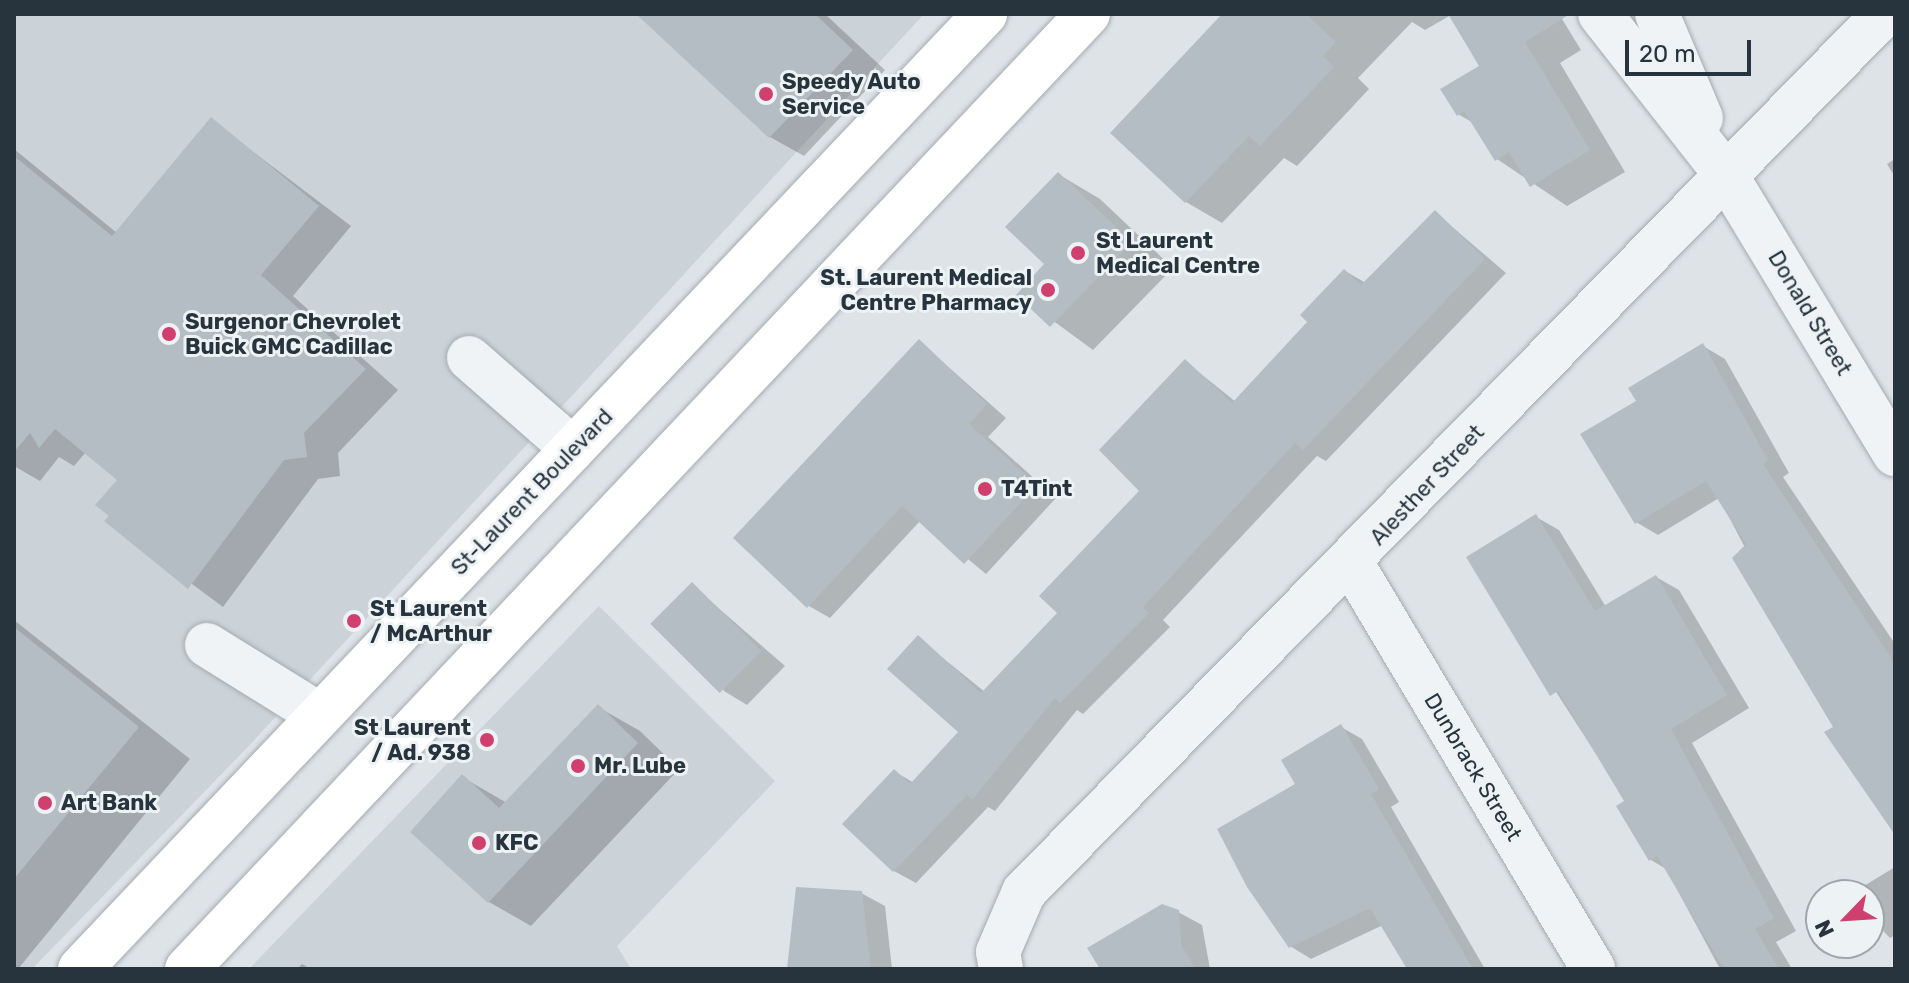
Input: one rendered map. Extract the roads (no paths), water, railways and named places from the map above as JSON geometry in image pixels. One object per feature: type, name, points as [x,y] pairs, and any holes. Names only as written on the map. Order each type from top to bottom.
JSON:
[{"type":"main road","name":"St-Laurent Boulevard","points":[[80,969],[985,14]]},
{"type":"main road","points":[[187,969],[1088,14]]},
{"type":"street","name":"Donald Street","points":[[1600,14],[1724,172],[1895,454]]},
{"type":"street","name":"Donald Street","points":[[1657,14],[1724,172]]},
{"type":"street","name":"Alesther Street","points":[[1001,969],[998,952],[1024,892],[1352,564],[1724,172],[1884,14]]},
{"type":"street","points":[[469,358],[573,449]]},
{"type":"street","name":"Dunbrack Street","points":[[1352,564],[1593,969]]},
{"type":"street","points":[[207,645],[320,715]]},
{"type":"place","name":"Speedy Auto Service","points":[[766,94]]},
{"type":"place","name":"St Laurent Medical Centre","points":[[1078,253]]},
{"type":"place","name":"St. Laurent Medical Centre Pharmacy","points":[[1048,290]]},
{"type":"place","name":"Surgenor Chevrolet Buick GMC Cadillac","points":[[169,334]]},
{"type":"place","name":"T4Tint","points":[[985,489]]},
{"type":"place","name":"St Laurent / McArthur","points":[[354,621]]},
{"type":"place","name":"St Laurent / Ad. 938","points":[[487,740]]},
{"type":"place","name":"Mr. Lube","points":[[578,766]]},
{"type":"place","name":"Art Bank","points":[[45,803]]},
{"type":"place","name":"KFC","points":[[479,843]]}]
